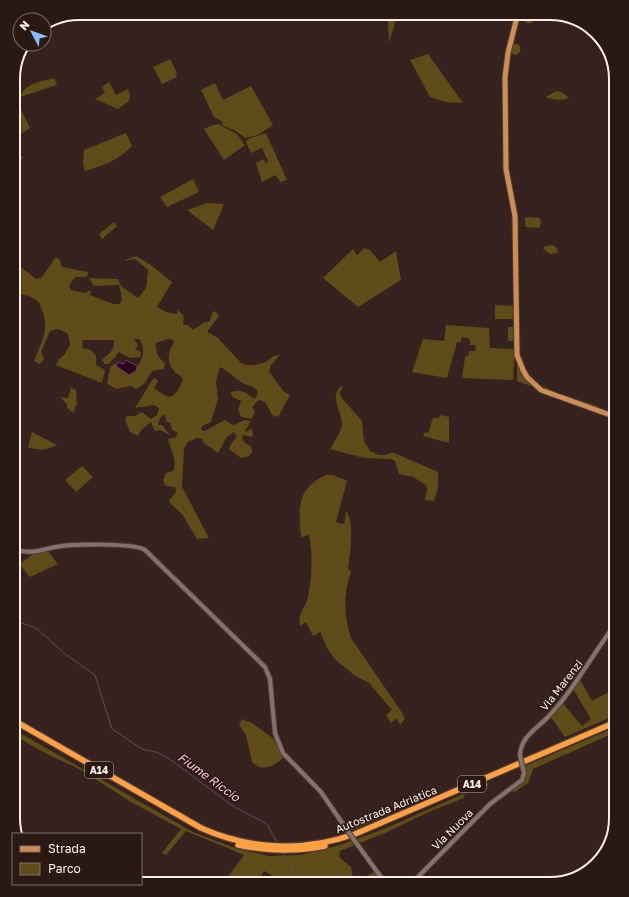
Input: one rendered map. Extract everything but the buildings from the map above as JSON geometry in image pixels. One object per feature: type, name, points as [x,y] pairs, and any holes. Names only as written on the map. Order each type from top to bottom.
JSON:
[{"type":"highway","name":"Autostrada Adriatica","points":[[20,724],[184,822]]},
{"type":"highway","name":"Autostrada Adriatica","points":[[326,844],[364,830],[609,725]]},
{"type":"highway","name":"Autostrada Adriatica","points":[[20,728],[191,826],[236,843],[278,846],[326,844],[366,833],[609,728]]},
{"type":"main road","points":[[516,20],[508,53],[505,77],[505,149],[508,184],[515,220],[516,344],[522,370],[541,390],[609,414]]},
{"type":"street","points":[[20,550],[35,552],[61,546],[117,546],[135,547],[145,550],[265,667],[270,679],[275,733],[283,753],[321,792],[381,877]]},
{"type":"street","name":"Via Marenzi","points":[[524,773],[520,754],[525,738],[554,711],[575,684],[609,633]]},
{"type":"street","name":"Via Nuova","points":[[418,877],[490,804],[522,780],[524,773]]},
{"type":"green space","points":[[396,20],[389,43],[388,21]]},
{"type":"green space","points":[[524,20],[534,20],[531,23],[525,22]]},
{"type":"green space","points":[[513,44],[517,44],[519,45],[519,53],[513,54],[510,51],[510,47]]},
{"type":"green space","points":[[428,54],[463,103],[446,102],[430,97],[410,60]]},
{"type":"green space","points":[[170,59],[177,73],[177,77],[162,84],[153,67]]},
{"type":"green space","points":[[54,78],[57,85],[20,97],[22,92],[30,86]]},
{"type":"green space","points":[[109,82],[116,95],[128,89],[130,95],[129,101],[118,109],[95,99],[105,93],[102,87]]},
{"type":"green space","points":[[215,83],[223,100],[251,86],[273,125],[258,135],[245,138],[236,131],[222,125],[223,122],[214,117],[201,90]]},
{"type":"green space","points":[[557,91],[563,93],[569,98],[557,100],[545,97]]},
{"type":"green space","points":[[20,107],[30,128],[21,134],[20,133]]},
{"type":"green space","points":[[218,124],[237,134],[245,145],[224,160],[204,129]]},
{"type":"green space","points":[[126,133],[132,146],[127,151],[110,162],[85,171],[83,164],[84,150]]},
{"type":"green space","points":[[266,133],[287,180],[281,182],[275,175],[262,182],[256,163],[264,159],[265,163],[268,161],[262,148],[251,153],[246,142],[248,139]]},
{"type":"green space","points":[[193,179],[199,192],[167,207],[160,197]]},
{"type":"green space","points":[[207,203],[224,204],[213,230],[187,210]]},
{"type":"green space","points":[[525,218],[540,218],[541,223],[539,228],[525,227]]},
{"type":"green space","points":[[114,222],[117,226],[102,239],[99,234]]},
{"type":"green space","points":[[553,245],[557,248],[558,253],[550,254],[543,249],[545,246]]},
{"type":"green space","points":[[364,248],[370,250],[380,262],[396,251],[401,280],[358,307],[323,278],[353,249],[357,255]]},
{"type":"green space","points":[[136,256],[152,266],[172,282],[157,307],[166,312],[177,314],[178,310],[184,316],[183,325],[188,325],[193,330],[203,323],[210,321],[212,313],[215,311],[219,316],[207,332],[218,338],[242,364],[259,364],[267,361],[273,356],[280,355],[271,365],[269,371],[283,391],[290,395],[278,417],[272,415],[265,402],[259,400],[252,407],[255,411],[252,419],[241,417],[238,410],[241,401],[233,397],[230,393],[240,391],[255,399],[258,393],[255,388],[244,384],[220,367],[216,381],[218,399],[211,422],[202,426],[201,430],[205,431],[225,420],[233,425],[245,420],[251,421],[245,431],[246,432],[252,428],[252,437],[243,435],[242,438],[244,442],[251,447],[252,452],[249,456],[241,458],[229,449],[237,436],[234,432],[227,437],[218,453],[204,443],[201,438],[188,442],[184,448],[182,487],[209,538],[197,539],[182,514],[170,503],[169,500],[175,493],[176,489],[175,487],[166,486],[163,480],[166,473],[173,471],[175,463],[168,439],[176,437],[178,433],[172,430],[170,423],[166,421],[165,414],[160,418],[158,425],[162,425],[170,435],[160,430],[155,431],[151,422],[141,430],[138,436],[130,432],[125,420],[127,416],[135,416],[142,412],[151,419],[157,415],[159,408],[154,405],[135,408],[153,379],[156,378],[158,381],[154,388],[166,396],[172,396],[179,388],[183,379],[173,370],[169,363],[169,353],[174,343],[173,340],[168,339],[156,343],[156,349],[160,359],[165,363],[164,369],[152,371],[144,384],[136,389],[130,386],[117,389],[107,384],[110,367],[116,363],[116,367],[129,375],[139,364],[142,359],[143,349],[139,339],[134,339],[138,345],[135,349],[141,352],[140,357],[130,358],[119,352],[109,364],[105,364],[102,360],[111,352],[114,340],[82,340],[83,348],[91,350],[96,356],[96,365],[105,370],[102,383],[56,365],[70,345],[68,334],[58,329],[50,331],[41,352],[44,359],[40,364],[34,361],[44,336],[44,317],[41,306],[37,301],[20,293],[20,266],[36,279],[41,278],[56,257],[60,260],[62,267],[88,272],[87,277],[75,277],[69,286],[71,290],[85,293],[91,290],[90,295],[113,304],[120,304],[122,299],[119,285],[94,286],[89,278],[118,279],[121,286],[138,298],[146,288],[148,270],[135,259],[123,261]]},
{"type":"green space","points":[[495,305],[514,306],[514,319],[495,319]]},
{"type":"green space","points":[[446,325],[489,328],[490,348],[515,349],[513,380],[462,378],[465,357],[468,356],[469,351],[475,351],[476,345],[470,345],[470,339],[462,337],[461,342],[457,342],[447,378],[412,372],[423,339],[444,341]]},
{"type":"green space","points":[[508,327],[514,327],[514,341],[508,341]]},
{"type":"green space","points":[[519,353],[522,357],[527,372],[523,366]]},
{"type":"green space","points":[[518,365],[531,386],[517,381]]},
{"type":"green space","points":[[535,381],[553,391],[598,406],[597,408],[560,396],[549,391]]},
{"type":"green space","points":[[342,386],[343,387],[340,393],[341,397],[362,421],[364,441],[370,451],[379,455],[386,455],[392,452],[438,472],[438,487],[434,501],[425,500],[427,489],[426,485],[413,477],[399,474],[395,461],[391,459],[364,458],[330,449],[342,426],[336,394]]},
{"type":"green space","points":[[71,388],[76,390],[77,404],[73,413],[67,408],[67,404],[60,397],[68,398]]},
{"type":"green space","points":[[441,415],[449,417],[449,443],[423,436],[425,432],[428,433],[433,418],[439,418]]},
{"type":"green space","points":[[32,432],[57,445],[42,449],[28,447]]},
{"type":"green space","points":[[82,466],[93,477],[76,492],[65,480]]},
{"type":"green space","points":[[326,475],[333,475],[347,481],[336,522],[343,524],[345,521],[346,511],[349,516],[351,530],[351,547],[348,568],[351,572],[348,580],[345,605],[351,638],[403,714],[405,719],[400,725],[397,718],[391,723],[386,715],[392,710],[369,683],[354,675],[336,660],[328,650],[320,632],[313,636],[306,622],[300,626],[299,621],[308,597],[312,566],[309,535],[301,537],[300,508],[309,486],[316,480]]},
{"type":"green space","points":[[47,550],[58,564],[30,577],[20,563],[36,552]]},
{"type":"green space","points":[[580,680],[592,701],[609,692],[609,718],[565,737],[550,716],[562,702],[582,726],[591,719],[573,689]]},
{"type":"green space","points":[[242,719],[252,723],[274,739],[283,758],[272,766],[264,768],[252,762],[246,735],[239,725]]},
{"type":"green space","points":[[609,730],[609,735],[533,769],[528,783],[513,793],[512,790],[524,780],[525,766]]},
{"type":"green space","points":[[20,733],[193,832],[235,848],[269,856],[300,855],[340,845],[386,828],[488,783],[489,785],[466,793],[464,798],[340,851],[339,857],[351,867],[353,877],[273,877],[264,871],[261,877],[228,877],[244,855],[186,831],[166,855],[162,853],[181,829],[131,802],[83,771],[20,739]]},
{"type":"green space","points":[[327,798],[348,825],[357,825],[401,809],[349,831]]},
{"type":"green space","points":[[375,871],[380,877],[366,877]]},
{"type":"shaded area","points":[[126,360],[137,366],[136,371],[129,375],[116,366],[118,362],[123,364]]},
{"type":"waterway","name":"Fiume Riccio","points":[[20,622],[36,628],[65,654],[95,675],[112,729],[142,749],[156,752],[168,758],[233,806],[267,824],[278,844]]},
{"type":"waterway","name":"Fiume Riccio","points":[[282,852],[297,877]]}]
